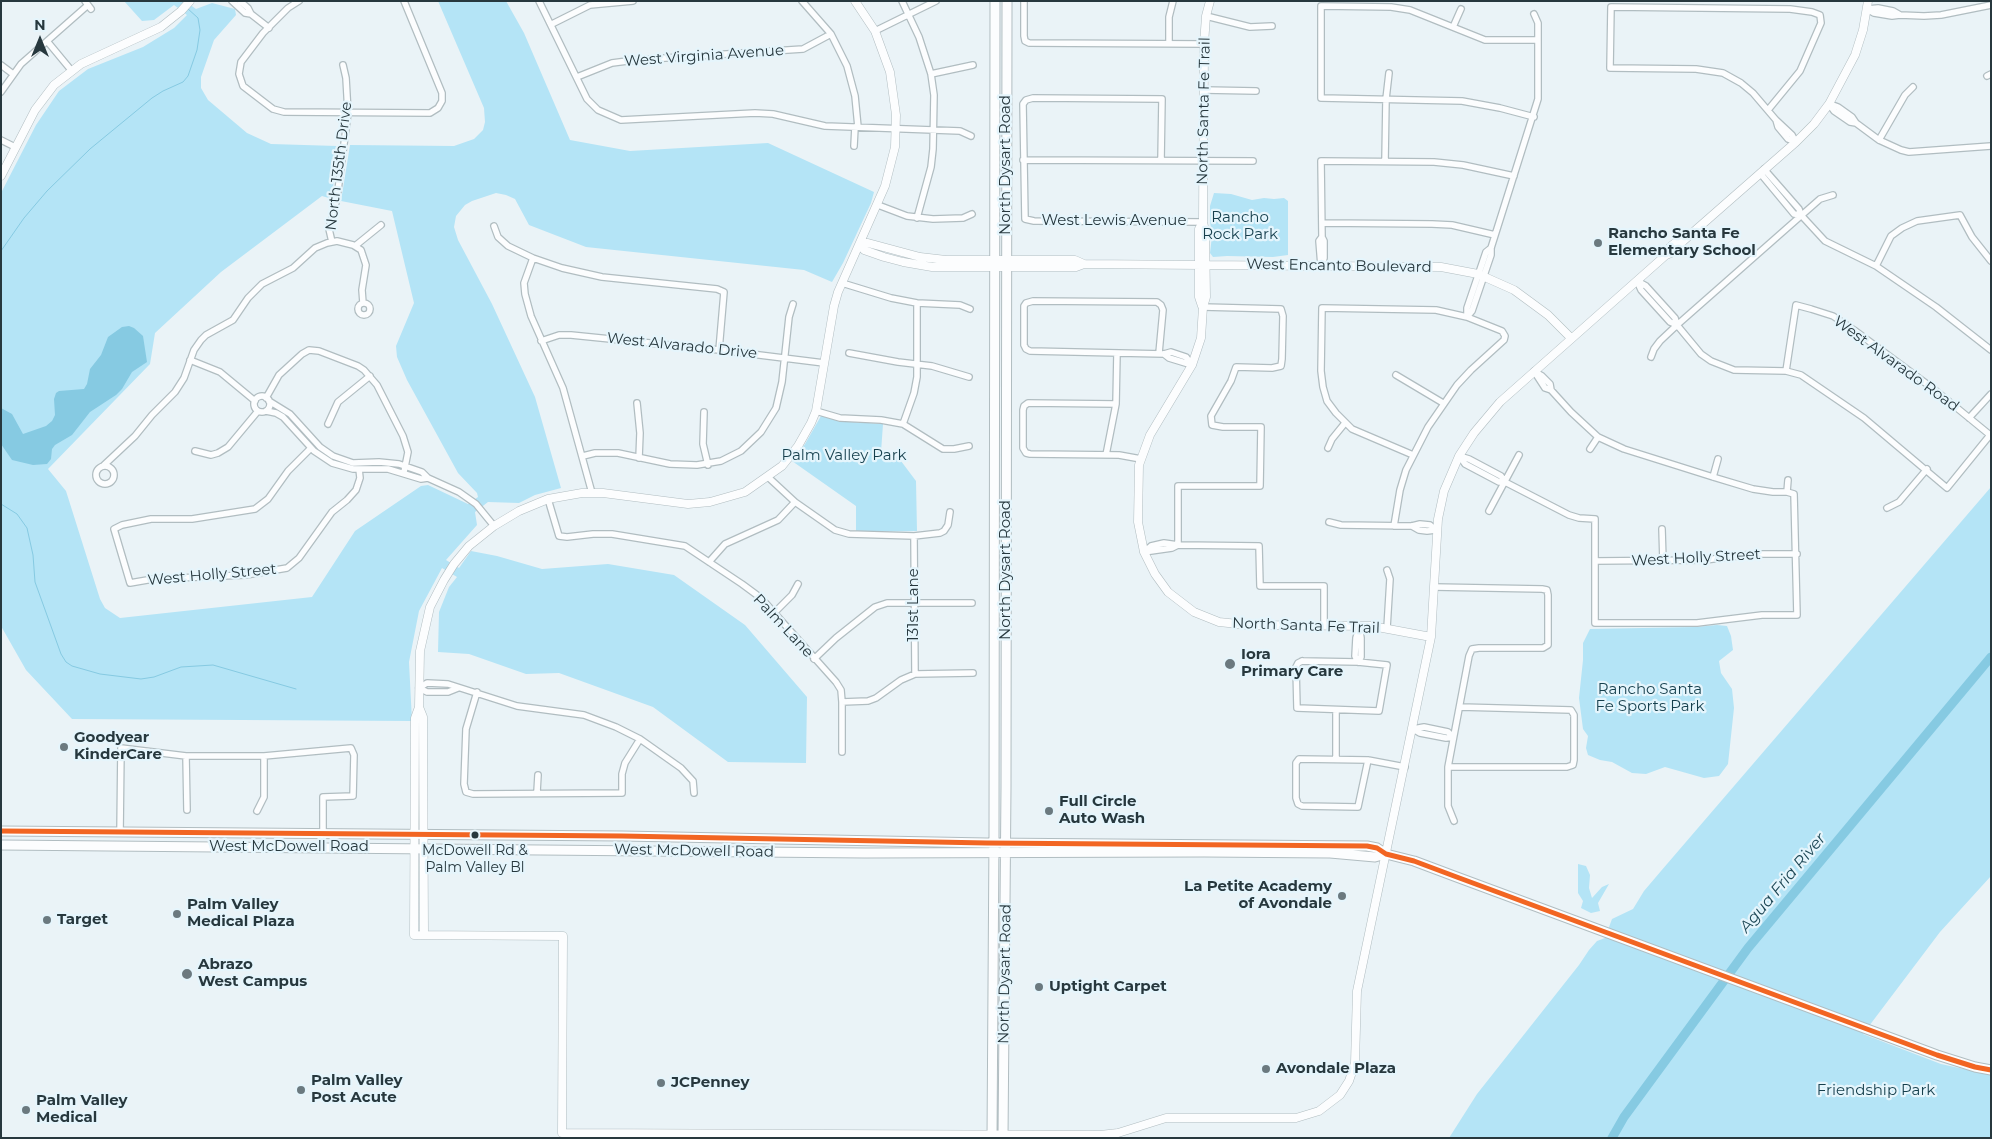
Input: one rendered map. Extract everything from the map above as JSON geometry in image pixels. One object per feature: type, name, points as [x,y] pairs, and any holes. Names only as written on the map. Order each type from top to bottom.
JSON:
[{"type":"main road","name":"North Dysart Road","points":[[992,1136],[995,1]]},
{"type":"main road","name":"North Dysart Road","points":[[1003,1136],[1006,847],[1007,1]]},
{"type":"main road","name":"West McDowell Road","points":[[5,832],[708,838],[994,848]]},
{"type":"main road","points":[[5,832],[5,845]]},
{"type":"main road","points":[[708,838],[708,851]]},
{"type":"main road","name":"West McDowell Road","points":[[5,845],[708,851],[1105,847],[1204,848],[1330,853],[1375,857],[1386,854],[1422,864],[1962,1064],[1991,1070]]},
{"type":"street","points":[[1,176],[41,101],[54,85],[71,70],[91,59],[149,34],[181,11],[190,1]]},
{"type":"street","points":[[299,1],[288,8],[263,33],[240,62],[239,74],[243,86],[273,108],[284,112],[430,113],[438,108],[442,100],[442,93],[404,1]]},
{"type":"street","points":[[539,1],[591,104],[609,116],[621,120],[755,112],[773,114],[813,124],[934,129],[960,131],[971,136]]},
{"type":"street","points":[[552,24],[590,5],[633,1]]},
{"type":"street","points":[[802,1],[831,34],[851,76],[855,96],[856,127],[854,146]]},
{"type":"street","points":[[424,935],[424,848],[419,835],[415,718],[419,707],[420,651],[425,624],[436,595],[454,564],[469,546],[494,526],[519,510],[548,499],[592,493],[616,494],[678,504],[699,504],[728,498],[745,492],[782,466],[798,446],[816,410],[834,306],[842,283],[878,205],[895,147],[896,114],[890,72],[875,31],[855,1]]},
{"type":"street","points":[[902,1],[919,36],[931,74],[934,95],[931,167],[918,218]]},
{"type":"street","points":[[875,31],[936,1]]},
{"type":"street","points":[[1024,1],[1025,41],[1029,43],[1204,44]]},
{"type":"street","points":[[1169,43],[1169,17],[1173,1]]},
{"type":"street","name":"North Santa Fe Trail","points":[[1210,1],[1206,16],[1204,44],[1203,222],[1199,230],[1206,297],[1202,307],[1201,338],[1192,365],[1152,430],[1141,459],[1138,488],[1138,522],[1144,552],[1155,574],[1168,592],[1183,605],[1206,618],[1234,625],[1324,625],[1387,628],[1431,637]]},
{"type":"street","points":[[1762,1],[1762,8]]},
{"type":"street","points":[[236,2],[246,13],[251,14],[269,28]]},
{"type":"street","points":[[1768,110],[1800,71],[1821,23],[1820,15],[1812,12],[1695,4],[1611,7],[1610,68],[1716,71],[1741,83],[1792,135],[1796,142]]},
{"type":"street","points":[[1,92],[21,64],[88,5]]},
{"type":"street","points":[[419,835],[414,848],[414,935],[563,936],[562,1133],[992,1136],[1108,1134],[1166,1118],[1296,1118],[1323,1109],[1334,1101],[1344,1089],[1352,1074],[1355,1063],[1357,991],[1431,637],[1436,530],[1444,491],[1459,456],[1488,414],[1571,338],[1666,256],[1671,246],[1682,242],[1814,124],[1830,104],[1855,55],[1867,5],[1900,14],[1924,16],[1941,15],[1991,5]]},
{"type":"street","points":[[1534,117],[1462,101],[1321,98],[1321,6],[1391,7],[1410,10],[1485,40],[1538,40]]},
{"type":"street","points":[[1453,27],[1461,9]]},
{"type":"street","points":[[1467,317],[1467,308],[1481,275],[1486,252],[1491,248],[1534,117],[1538,99],[1538,23],[1534,14]]},
{"type":"street","points":[[1206,16],[1250,27],[1272,26]]},
{"type":"street","name":"West Virginia Avenue","points":[[577,77],[612,63],[635,60],[803,49],[831,34]]},
{"type":"street","points":[[46,41],[71,70]]},
{"type":"street","name":"North 135th Drive","points":[[343,64],[346,78],[348,113],[337,198],[329,229],[332,242],[346,242],[361,250],[366,265],[362,290],[363,302]]},
{"type":"street","points":[[1,65],[13,74]]},
{"type":"street","points":[[931,74],[973,65]]},
{"type":"street","points":[[1386,161],[1386,99],[1389,73]]},
{"type":"street","points":[[1879,140],[1904,96],[1913,87]]},
{"type":"street","points":[[1204,90],[1256,91]]},
{"type":"street","points":[[1161,160],[1162,99],[1033,98],[1026,100],[1023,104],[1023,160],[1252,161]]},
{"type":"street","points":[[1830,104],[1838,106],[1852,117],[1856,123],[1879,140],[1894,148],[1909,152],[1991,146]]},
{"type":"street","points":[[1,140],[15,147]]},
{"type":"street","name":"West Lewis Avenue","points":[[1023,160],[1025,219],[1034,221],[1203,222]]},
{"type":"street","points":[[1321,266],[1319,242],[1322,237],[1321,162],[1434,162],[1463,165],[1514,176]]},
{"type":"street","points":[[1762,171],[1799,209],[1801,215],[1825,241],[1876,266],[1936,307],[1991,350]]},
{"type":"street","points":[[1651,357],[1654,348],[1677,325],[1820,199],[1833,195]]},
{"type":"street","points":[[878,205],[896,213],[918,218],[948,220],[963,218],[972,214]]},
{"type":"street","points":[[1876,266],[1891,236],[1902,228],[1917,221],[1960,215],[1972,237],[1991,261]]},
{"type":"street","points":[[1322,223],[1452,225],[1495,235]]},
{"type":"street","points":[[355,246],[381,225]]},
{"type":"street","points":[[494,226],[498,237],[508,246],[562,268],[602,277],[717,288],[724,292],[719,350]]},
{"type":"street","points":[[111,460],[114,473],[113,479],[108,483],[102,483],[96,474],[98,469],[111,460],[175,392],[194,350],[201,340],[206,335],[233,320],[248,298],[262,284],[293,268],[315,248],[332,242]]},
{"type":"street","name":"West Encanto Boulevard","points":[[861,243],[864,250],[913,264],[950,268],[995,264],[1076,267],[1084,264],[1427,266],[1454,269],[1481,275],[1514,290],[1534,303],[1571,338]]},
{"type":"street","points":[[534,258],[524,283],[530,316],[563,388],[592,493]]},
{"type":"street","points":[[1637,281],[1646,286],[1675,318],[1677,325],[1701,354],[1723,367],[1734,370],[1786,371],[1801,375],[1864,418],[1947,488],[1990,435]]},
{"type":"street","points":[[842,283],[892,298],[917,303],[960,305],[970,309]]},
{"type":"street","points":[[1161,354],[1163,310],[1157,302],[1026,302],[1024,306],[1024,345],[1030,351],[1161,354],[1171,352],[1186,357],[1192,365]]},
{"type":"street","points":[[903,424],[914,393],[917,303]]},
{"type":"street","points":[[582,456],[605,452],[686,466],[708,465],[733,455],[753,440],[768,424],[776,408],[780,397],[789,317],[793,304]]},
{"type":"street","name":"West Alvarado Road","points":[[1786,371],[1796,305],[1833,316],[1903,365],[1990,435]]},
{"type":"street","points":[[1178,545],[1178,486],[1260,486],[1261,427],[1223,427],[1212,425],[1211,416],[1232,381],[1236,367],[1272,368],[1281,366],[1282,309],[1202,307]]},
{"type":"street","points":[[1394,526],[1400,490],[1413,455],[1443,403],[1471,370],[1504,340],[1505,336],[1502,331],[1467,317],[1427,309],[1322,308],[1321,371],[1323,387],[1336,413],[1345,423],[1360,433],[1413,455]]},
{"type":"street","name":"West Alvarado Drive","points":[[541,341],[559,335],[571,334],[824,363]]},
{"type":"street","points":[[266,411],[269,407],[267,400],[279,374],[309,350],[319,351],[358,366],[377,385],[407,445],[405,469]]},
{"type":"street","points":[[849,353],[947,369],[969,377]]},
{"type":"street","points":[[1106,455],[1116,404],[1116,353]]},
{"type":"street","points":[[190,360],[220,372],[255,401]]},
{"type":"street","points":[[1459,456],[1501,476],[1505,482],[1569,515],[1595,519],[1595,622],[1697,623],[1762,615],[1797,614],[1794,494],[1754,489],[1624,449],[1598,437],[1551,390],[1550,384],[1534,371]]},
{"type":"street","points":[[1396,375],[1443,403]]},
{"type":"street","points":[[328,424],[338,402],[370,376]]},
{"type":"street","points":[[1970,418],[1991,394]]},
{"type":"street","points":[[258,411],[255,407],[255,401],[259,397],[290,414],[320,447],[333,456],[354,463],[379,462],[405,469],[421,478],[428,478],[459,492],[476,504],[494,526]]},
{"type":"street","points":[[637,402],[640,433],[639,458]]},
{"type":"street","points":[[1116,404],[1028,403],[1024,406],[1023,448],[1026,453],[1106,455],[1141,459]]},
{"type":"street","points":[[816,410],[840,418],[881,420],[903,424],[943,449],[954,450],[969,446]]},
{"type":"street","points":[[258,411],[276,413],[283,417],[311,448],[332,463],[346,468],[405,469]]},
{"type":"street","points":[[195,452],[218,453],[228,447],[258,411]]},
{"type":"street","points":[[704,412],[703,444],[708,465]]},
{"type":"street","points":[[1328,448],[1332,439],[1345,423]]},
{"type":"street","points":[[1590,449],[1598,437]]},
{"type":"street","name":"West Holly Street","points":[[311,448],[288,471],[268,499],[255,509],[192,519],[151,519],[129,523],[114,529],[130,583],[153,579],[192,579],[246,575],[287,568],[299,558],[332,512],[356,490],[360,478],[360,469]]},
{"type":"street","points":[[1489,511],[1519,455]]},
{"type":"street","points":[[1713,477],[1718,459]]},
{"type":"street","points":[[104,466],[112,469]]},
{"type":"street","points":[[1887,508],[1899,502],[1926,469]]},
{"type":"street","points":[[768,477],[794,502],[835,530],[849,534],[914,536],[936,534],[944,531],[950,518],[950,512]]},
{"type":"street","points":[[1787,492],[1788,480]]},
{"type":"street","name":"Palm Lane","points":[[548,499],[558,536],[612,534],[674,543],[685,546],[709,562],[761,598],[836,682],[841,690],[842,702]]},
{"type":"street","points":[[709,562],[725,544],[778,520],[794,502]]},
{"type":"street","points":[[1329,522],[1341,525],[1412,526],[1420,524],[1430,525],[1436,530]]},
{"type":"street","points":[[1662,529],[1663,561]]},
{"type":"street","name":"131st Lane","points":[[914,536],[915,674]]},
{"type":"street","points":[[1144,552],[1156,545],[1171,543],[1178,545],[1259,546],[1260,586],[1324,586],[1324,625]]},
{"type":"street","name":"West Holly Street","points":[[1595,561],[1705,560],[1753,554],[1797,554]]},
{"type":"street","points":[[1387,570],[1390,579],[1387,628]]},
{"type":"street","points":[[774,613],[792,595],[798,584]]},
{"type":"street","points":[[1434,587],[1547,590],[1548,645],[1543,648],[1479,648],[1472,649],[1469,656],[1448,767],[1448,806],[1454,821]]},
{"type":"street","points":[[814,659],[836,638],[875,607],[887,603],[972,603]]},
{"type":"street","points":[[1358,662],[1355,656],[1359,626]]},
{"type":"street","points":[[1358,662],[1387,665],[1378,711],[1297,708],[1296,667],[1298,663],[1358,662]]},
{"type":"street","points":[[842,752],[842,702],[868,701],[876,698],[901,680],[915,674],[973,673]]},
{"type":"street","points":[[419,688],[427,683],[448,684],[517,706],[584,715],[630,733],[681,768],[693,781],[694,793]]},
{"type":"street","points":[[477,692],[466,729],[464,784],[466,792],[472,794],[537,792],[622,793],[622,774],[625,764],[640,739]]},
{"type":"street","points":[[1448,767],[1567,767],[1573,765],[1574,714],[1571,710],[1460,707]]},
{"type":"street","points":[[1336,710],[1336,758]]},
{"type":"street","points":[[1413,728],[1424,727],[1448,732],[1453,737]]},
{"type":"street","points":[[120,833],[122,748],[186,756],[264,756],[351,748],[354,754],[353,796],[323,797],[323,834]]},
{"type":"street","points":[[186,756],[187,810]]},
{"type":"street","points":[[258,811],[264,797],[264,756]]},
{"type":"street","points":[[1368,760],[1358,807],[1302,806],[1298,804],[1296,798],[1296,763],[1299,759],[1336,758],[1368,760],[1405,767]]},
{"type":"street","points":[[537,792],[538,775]]},
{"type":"green space","points":[[124,1],[185,1],[196,9],[212,3],[235,9],[236,15],[214,40],[201,77],[201,88],[208,100],[247,133],[271,144],[337,146],[332,199],[322,196],[221,272],[155,333],[150,364],[48,469],[66,491],[100,599],[105,608],[120,618],[312,597],[355,531],[421,486],[428,485],[468,504],[478,497],[477,493],[458,473],[407,380],[397,357],[396,346],[414,303],[392,211],[341,201],[350,145],[454,146],[474,139],[483,130],[485,122],[484,108],[438,1],[506,1],[524,33],[570,140],[630,151],[768,143],[874,192],[871,203],[843,263],[832,282],[804,270],[586,247],[529,225],[515,199],[496,193],[465,205],[456,216],[454,227],[458,240],[492,304],[535,397],[561,488],[535,495],[519,503],[488,502],[475,512],[477,525],[446,560],[459,568],[471,551],[497,556],[542,569],[608,564],[674,575],[745,625],[807,697],[806,763],[728,762],[653,707],[559,673],[526,674],[469,654],[438,652],[439,612],[449,587],[457,577],[442,568],[419,611],[409,662],[412,721],[72,719],[26,670],[1,626],[1,193],[36,125],[59,91],[88,69],[143,47],[174,28],[187,15],[174,5],[154,20],[142,21]]},
{"type":"green space","name":"Rancho Rock Park","points":[[1214,193],[1231,194],[1252,200],[1284,198],[1288,201],[1288,255],[1273,257],[1213,257],[1210,253],[1212,236],[1210,206]]},
{"type":"green space","name":"Palm Valley Park","points":[[821,416],[839,421],[883,424],[881,452],[898,457],[916,481],[917,531],[856,532],[856,506],[792,461],[805,444]]},
{"type":"green space","name":"Friendship Park","points":[[1991,487],[1991,876],[1940,932],[1863,1034],[1941,1064],[1991,1075],[1991,1138],[1449,1138],[1477,1094],[1589,950],[1597,941],[1605,938],[1612,919],[1633,909],[1644,891]]},
{"type":"green space","name":"Rancho Santa Fe Sports Park","points":[[1727,626],[1731,636],[1733,650],[1719,661],[1721,673],[1732,689],[1734,708],[1728,764],[1719,776],[1704,778],[1665,767],[1646,774],[1632,773],[1612,762],[1588,755],[1586,748],[1588,736],[1583,729],[1579,698],[1583,643],[1590,629]]},
{"type":"green space","points":[[1578,864],[1586,866],[1590,875],[1589,888],[1592,898],[1602,887],[1609,884],[1598,903],[1600,911],[1591,913],[1581,908],[1583,901],[1578,893]]},
{"type":"shaded area","points":[[129,326],[143,336],[147,362],[132,372],[116,395],[90,412],[72,435],[55,445],[52,449],[51,459],[47,464],[33,465],[12,460],[1,444],[1,408],[12,414],[23,434],[46,426],[55,415],[54,399],[56,393],[59,391],[84,389],[90,369],[101,355],[108,337],[122,327]]},
{"type":"waterway","points":[[1,251],[24,218],[47,191],[90,149],[152,98],[183,82],[188,76],[197,50],[200,30],[198,18],[187,8]]},
{"type":"waterway","points":[[1,504],[17,514],[27,528],[33,555],[35,582],[61,654],[66,662],[72,666],[100,674],[141,679],[154,677],[181,667],[213,665],[296,689]]},
{"type":"waterway","name":"Agua Fria River","points":[[1612,1138],[1624,1117],[1748,948],[1991,657]]},
{"type":"transit line","points":[[1,831],[622,836],[987,843],[1367,846],[1377,848],[1386,854],[1414,861],[1937,1055],[1991,1070]]},
{"type":"place","name":"Rancho Santa Fe Elementary School","points":[[1598,243]]},
{"type":"place","name":"Iora Primary Care","points":[[1230,664]]},
{"type":"place","name":"Goodyear KinderCare","points":[[64,747]]},
{"type":"place","name":"Full Circle Auto Wash","points":[[1049,811]]},
{"type":"place","name":"McDowell Rd & Palm Valley Bl","points":[[475,835]]},
{"type":"place","name":"La Petite Academy of Avondale","points":[[1342,896]]},
{"type":"place","name":"Palm Valley Medical Plaza","points":[[177,914]]},
{"type":"place","name":"Target","points":[[47,920]]},
{"type":"place","name":"Abrazo West Campus","points":[[187,974]]},
{"type":"place","name":"Uptight Carpet","points":[[1039,987]]},
{"type":"place","name":"Avondale Plaza","points":[[1266,1069]]},
{"type":"place","name":"JCPenney","points":[[661,1083]]},
{"type":"place","name":"Palm Valley Post Acute","points":[[301,1090]]},
{"type":"place","name":"Palm Valley Medical","points":[[26,1110]]}]
